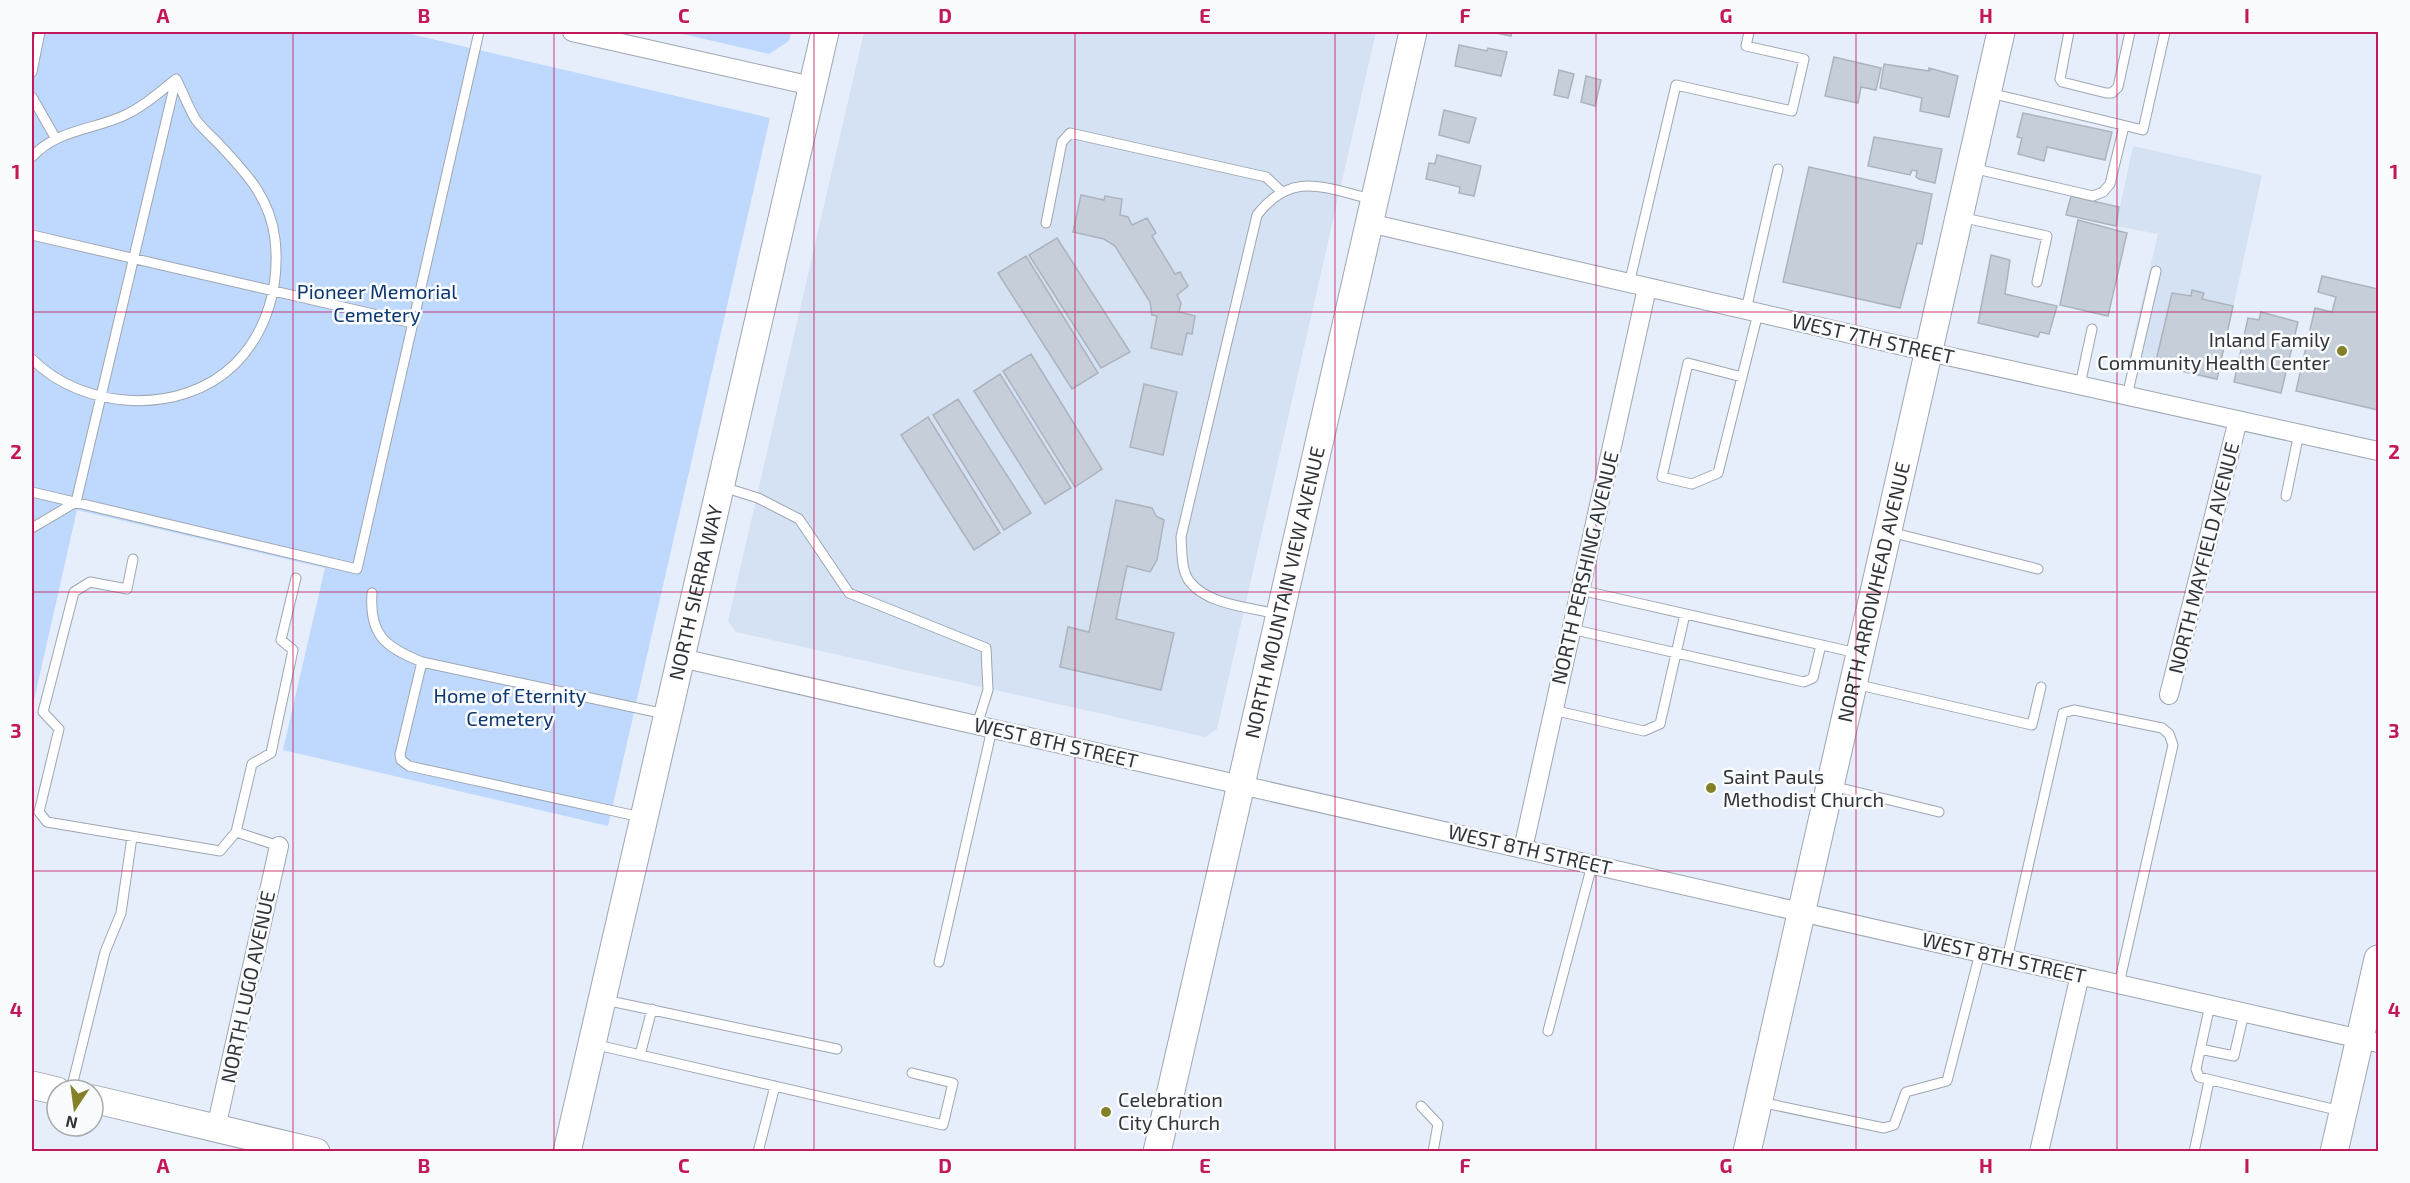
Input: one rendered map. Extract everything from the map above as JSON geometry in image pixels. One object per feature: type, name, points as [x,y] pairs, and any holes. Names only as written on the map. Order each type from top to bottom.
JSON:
[{"type":"street","points":[[572,32],[812,86]]},
{"type":"street","name":"NORTH SIERRA WAY","points":[[567,1152],[825,32]]},
{"type":"street","name":"NORTH MOUNTAIN VIEW AVENUE","points":[[1157,1152],[1413,32]]},
{"type":"street","name":"NORTH ARROWHEAD AVENUE","points":[[1747,1152],[2001,32]]},
{"type":"street","name":"WEST 7TH STREET","points":[[1372,211],[1638,286],[2379,451]]},
{"type":"street","name":"NORTH PERSHING AVENUE","points":[[1523,849],[1580,590],[1638,286]]},
{"type":"street","name":"NORTH MAYFIELD AVENUE","points":[[2169,695],[2238,420]]},
{"type":"street","name":"WEST 8TH STREET","points":[[681,658],[2369,1041]]},
{"type":"street","name":"NORTH LUGO AVENUE","points":[[216,1128],[279,846]]},
{"type":"street","points":[[2334,1152],[2343,1112],[2369,1041],[2379,959]]},
{"type":"street","points":[[2039,1152],[2080,975]]},
{"type":"street","points":[[105,1103],[316,1152]]},
{"type":"lane","points":[[32,72],[40,32]]},
{"type":"lane","points":[[32,492],[357,569],[479,32]]},
{"type":"lane","points":[[1638,286],[1676,85],[1792,111],[1804,59],[1746,46],[1749,32]]},
{"type":"lane","points":[[2069,32],[2059,77],[2062,82],[2112,93],[2118,87],[2130,32]]},
{"type":"lane","points":[[1988,92],[2143,130],[2165,32]]},
{"type":"lane","points":[[32,157],[56,139],[123,116],[148,102],[176,79]]},
{"type":"lane","points":[[32,528],[76,502],[176,79]]},
{"type":"lane","points":[[32,359],[43,371],[68,386],[127,401],[157,399],[185,393],[216,378],[235,364],[252,342],[266,317],[274,291],[277,268],[275,236],[265,199],[245,171],[197,121],[176,79]]},
{"type":"lane","points":[[32,97],[56,139]]},
{"type":"lane","points":[[1971,168],[2093,196],[2103,192],[2110,184],[2124,126]]},
{"type":"lane","points":[[1046,223],[1062,142],[1070,133],[1266,177],[1281,191]]},
{"type":"lane","points":[[1742,377],[1688,363],[1662,477],[1692,484],[1718,473],[1742,377],[1778,169]]},
{"type":"lane","points":[[1280,614],[1214,598],[1201,591],[1189,581],[1182,560],[1181,537],[1257,215],[1271,198],[1281,191],[1292,187],[1309,186],[1372,211]]},
{"type":"lane","points":[[1959,217],[2047,236],[2037,282]]},
{"type":"lane","points":[[32,235],[412,323]]},
{"type":"lane","points":[[2127,396],[2156,272]]},
{"type":"lane","points":[[2080,385],[2092,329]]},
{"type":"lane","points":[[2286,496],[2299,433]]},
{"type":"lane","points":[[720,487],[758,498],[800,519],[849,594],[986,648],[988,690],[985,727],[939,962]]},
{"type":"lane","points":[[1888,532],[2038,569]]},
{"type":"lane","points":[[133,559],[127,589],[90,582],[74,592],[43,712],[59,729],[39,812],[46,822],[220,851],[236,832],[252,764],[271,753],[293,650],[281,640],[296,578]]},
{"type":"lane","points":[[1580,590],[1860,654]]},
{"type":"lane","points":[[372,593],[373,625],[385,641],[402,654],[422,662],[667,715]]},
{"type":"lane","points":[[1553,710],[1644,731],[1660,724],[1685,614]]},
{"type":"lane","points":[[1571,629],[1804,682],[1813,678],[1821,645]]},
{"type":"lane","points":[[422,662],[400,754],[401,760],[409,766],[644,818]]},
{"type":"lane","points":[[1853,683],[2032,725],[2041,687]]},
{"type":"lane","points":[[2007,959],[2063,713],[2074,710],[2162,728],[2169,734],[2173,745],[2119,984]]},
{"type":"lane","points":[[1829,786],[1939,812]]},
{"type":"lane","points":[[236,832],[279,846]]},
{"type":"lane","points":[[74,1078],[105,952],[121,913],[132,837]]},
{"type":"lane","points":[[1548,1031],[1592,865]]},
{"type":"lane","points":[[1758,1101],[1884,1128],[1894,1125],[1906,1092],[1947,1081],[1980,953]]},
{"type":"lane","points":[[602,999],[837,1049]]},
{"type":"lane","points":[[2210,1005],[2196,1069],[2199,1077],[2343,1112]]},
{"type":"lane","points":[[640,1055],[652,1010]]},
{"type":"lane","points":[[2200,1048],[2234,1056],[2244,1012]]},
{"type":"lane","points":[[592,1044],[943,1125],[953,1083],[912,1073]]},
{"type":"lane","points":[[2194,1152],[2209,1081]]},
{"type":"lane","points":[[758,1152],[775,1086]]},
{"type":"lane","points":[[1421,1106],[1438,1124],[1433,1152]]},
{"type":"shaded area","points":[[864,32],[1376,32],[1217,729],[1205,737],[736,632],[728,621]]},
{"type":"shaded area","points":[[2133,146],[2262,175],[2217,381],[2128,360],[2158,234],[2116,226]]},
{"type":"green space","name":"Pioneer Memorial Cemetery","points":[[32,32],[402,32],[770,118],[608,826],[283,750],[325,568],[77,510],[32,709]]},
{"type":"green space","points":[[674,32],[791,32],[789,41],[769,54]]},
{"type":"building","points":[[1491,32],[1512,32],[1511,36]]},
{"type":"building","points":[[1459,45],[1487,51],[1488,48],[1507,52],[1501,76],[1455,66]]},
{"type":"building","points":[[1834,57],[1881,68],[1876,90],[1861,87],[1858,103],[1825,96]]},
{"type":"building","points":[[1884,64],[1929,71],[1929,68],[1958,76],[1949,117],[1920,111],[1922,98],[1880,88]]},
{"type":"building","points":[[1559,70],[1574,74],[1568,98],[1554,95]]},
{"type":"building","points":[[1586,76],[1601,80],[1595,106],[1581,102]]},
{"type":"building","points":[[1444,110],[1476,118],[1469,143],[1439,135]]},
{"type":"building","points":[[2023,113],[2112,132],[2105,160],[2047,147],[2044,161],[2018,154],[2022,138],[2017,137]]},
{"type":"building","points":[[1874,137],[1942,149],[1935,183],[1916,177],[1917,171],[1912,170],[1910,175],[1868,166]]},
{"type":"building","points":[[1437,155],[1481,166],[1474,196],[1459,193],[1460,187],[1426,179],[1429,163],[1435,164]]},
{"type":"building","points":[[1809,167],[1932,194],[1922,244],[1917,243],[1900,308],[1783,282]]},
{"type":"building","points":[[1081,195],[1104,200],[1105,196],[1122,199],[1120,215],[1128,217],[1132,225],[1147,218],[1156,233],[1152,236],[1175,274],[1180,272],[1188,286],[1177,295],[1181,303],[1179,312],[1195,316],[1192,334],[1187,333],[1182,355],[1151,348],[1157,316],[1152,315],[1150,302],[1115,246],[1104,239],[1073,232]]},
{"type":"building","points":[[2071,196],[2119,207],[2116,226],[2066,215]]},
{"type":"building","points":[[2078,220],[2127,233],[2108,316],[2060,305]]},
{"type":"building","points":[[1057,238],[1130,352],[1101,368],[1029,255]]},
{"type":"building","points":[[1991,255],[2010,260],[2005,294],[2057,306],[2049,334],[2040,332],[2038,337],[1978,323]]},
{"type":"building","points":[[1026,256],[1098,373],[1072,389],[998,273]]},
{"type":"building","name":"Inland Family Community Health Center","points":[[2322,276],[2378,289],[2378,410],[2296,391],[2315,308],[2332,312],[2336,297],[2318,292]]},
{"type":"building","points":[[2192,290],[2204,293],[2202,299],[2233,306],[2217,379],[2155,365],[2172,293],[2191,296]]},
{"type":"building","points":[[2261,312],[2298,322],[2281,393],[2234,382],[2248,318],[2259,320]]},
{"type":"building","points":[[1031,354],[1102,469],[1075,487],[1003,371]]},
{"type":"building","points":[[1000,374],[1071,488],[1045,504],[974,391]]},
{"type":"building","points":[[1144,384],[1177,392],[1163,455],[1130,447]]},
{"type":"building","points":[[958,399],[1031,513],[1004,530],[933,415]]},
{"type":"building","points":[[928,417],[1000,533],[974,550],[901,435]]},
{"type":"building","points":[[1116,500],[1152,508],[1156,516],[1164,520],[1157,560],[1150,572],[1127,566],[1116,619],[1174,633],[1161,690],[1060,667],[1068,627],[1089,632]]},
{"type":"place","name":"Inland Family Community Health Center","points":[[2342,351]]},
{"type":"place","name":"Saint Pauls Methodist Church","points":[[1711,788]]},
{"type":"place","name":"Celebration City Church","points":[[1106,1112]]},
{"type":"park label","name":"Home of Eternity Cemetery","points":[[510,708]]}]
